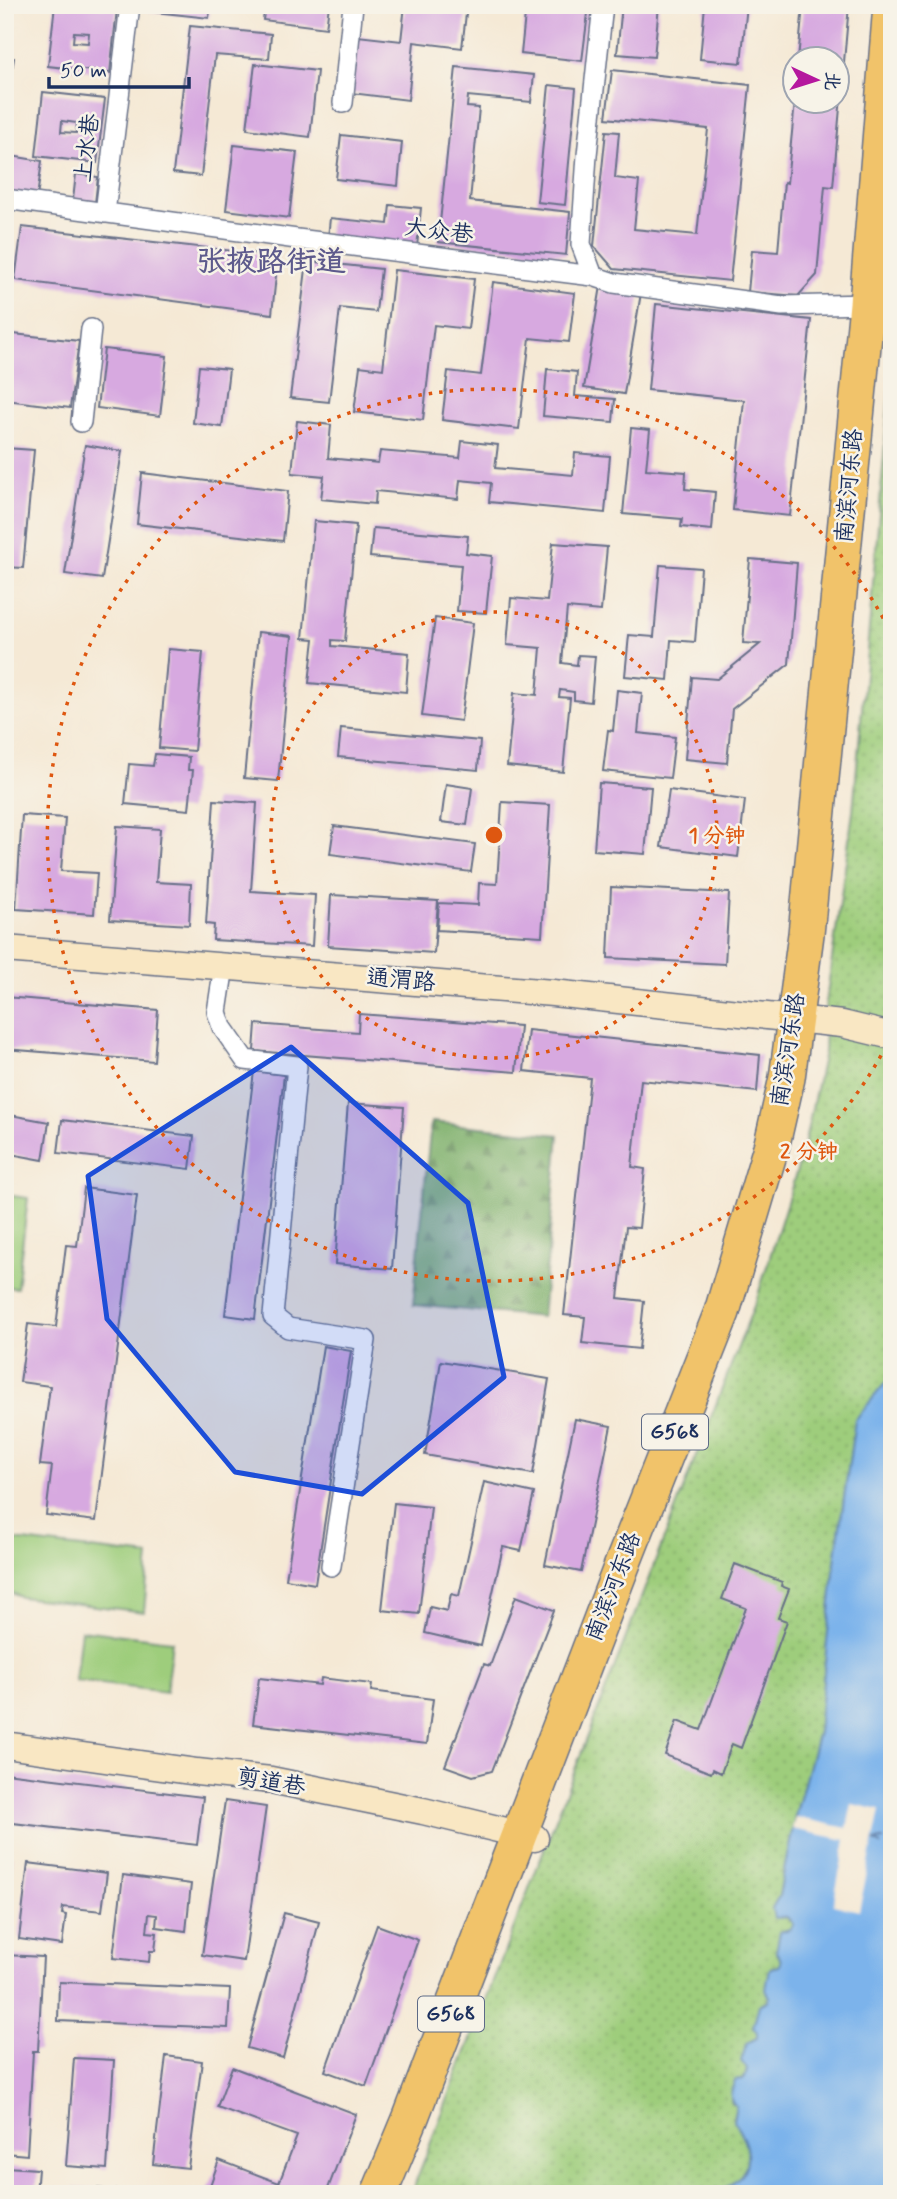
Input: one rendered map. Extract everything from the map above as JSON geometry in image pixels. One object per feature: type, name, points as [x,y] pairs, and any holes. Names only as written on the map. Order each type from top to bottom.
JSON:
[{"type":"highway","name":"南滨河东路","points":[[817,1021],[866,304],[891,5]]},
{"type":"highway","name":"南滨河东路","points":[[397,2194],[528,1836],[624,1560],[722,1312],[772,1144],[787,1078],[817,1021],[834,782],[892,200]]},
{"type":"highway","name":"南滨河东路","points":[[379,2194],[528,1836]]},
{"type":"street","name":"上水巷","points":[[105,213],[130,5]]},
{"type":"street","points":[[343,103],[353,5]]},
{"type":"street","points":[[593,276],[581,244],[587,155],[603,5]]},
{"type":"street","name":"大众巷","points":[[5,199],[593,276],[614,283],[782,306],[866,304]]},
{"type":"street","points":[[81,422],[91,329]]},
{"type":"street","name":"通渭路","points":[[5,949],[553,993],[817,1021],[892,1036]]},
{"type":"street","points":[[224,966],[217,1012],[222,1027],[245,1060],[297,1066],[273,1316],[288,1328],[366,1340],[331,1566]]},
{"type":"street","name":"剪道巷","points":[[5,1745],[271,1780],[528,1836]]},
{"type":"highlighted area","points":[[291,1047],[468,1203],[504,1377],[362,1494],[235,1472],[107,1319],[88,1176]]},
{"type":"green space","points":[[892,365],[892,1369],[887,1381],[856,1420],[854,1427],[835,1562],[818,1732],[795,1817],[779,1896],[772,1908],[776,1918],[787,1917],[793,1924],[790,1929],[782,1931],[776,1954],[781,1963],[772,1967],[767,1991],[770,1997],[762,2003],[757,2038],[747,2043],[742,2061],[747,2069],[746,2075],[735,2080],[731,2102],[736,2106],[733,2119],[746,2142],[748,2161],[740,2178],[712,2194],[411,2194],[757,1298],[803,1151],[824,1052],[826,1001],[853,812]]},
{"type":"green space","points":[[431,1122],[559,1135],[542,1317],[413,1305]]},
{"type":"green space","points":[[5,1195],[28,1198],[17,1288],[5,1287]]},
{"type":"green space","points":[[5,1539],[149,1556],[144,1612],[21,1597],[9,1592],[5,1589]]},
{"type":"green space","points":[[81,1630],[172,1641],[166,1692],[75,1681]]},
{"type":"water","points":[[892,1369],[892,2194],[712,2194],[730,2186],[740,2177],[747,2162],[746,2145],[733,2121],[736,2106],[731,2094],[735,2080],[746,2075],[747,2069],[741,2061],[747,2043],[757,2038],[753,2027],[759,2005],[770,1997],[766,1989],[770,1968],[781,1963],[776,1952],[780,1932],[790,1929],[793,1924],[787,1917],[774,1918],[772,1908],[779,1896],[795,1817],[818,1732],[835,1562],[855,1420],[887,1381]]},
{"type":"pier","points":[[852,1804],[880,1810],[859,1911],[833,1905],[846,1840],[792,1829],[795,1817],[847,1828]]},
{"type":"building","points":[[55,5],[117,9],[110,73],[48,66]],"holes":[[[74,32],[89,33],[88,43],[73,42]]]},
{"type":"building","points":[[147,5],[211,5],[209,18],[146,11]]},
{"type":"building","points":[[265,5],[329,5],[326,28],[263,20]]},
{"type":"building","points":[[405,5],[467,5],[462,48],[414,42],[408,100],[351,93],[358,36],[401,41]]},
{"type":"building","points":[[526,5],[589,5],[582,61],[521,54]]},
{"type":"building","points":[[622,5],[659,5],[654,57],[617,54]]},
{"type":"building","points":[[705,5],[747,5],[741,63],[700,59]]},
{"type":"building","points":[[803,5],[849,5],[845,46],[799,46]]},
{"type":"building","points":[[190,26],[271,34],[269,59],[215,55],[201,176],[173,173]]},
{"type":"building","points":[[5,56],[14,58],[7,101],[5,101]]},
{"type":"building","points":[[255,64],[317,71],[310,137],[247,129]]},
{"type":"building","points":[[456,67],[534,75],[531,102],[468,96],[467,107],[479,108],[470,201],[570,212],[566,255],[438,242]]},
{"type":"building","points":[[612,70],[750,85],[730,281],[614,269],[594,246],[606,131],[619,132],[615,178],[639,181],[634,229],[697,235],[708,129],[606,118]]},
{"type":"building","points":[[549,85],[576,88],[565,205],[537,202]]},
{"type":"building","points":[[43,92],[105,99],[97,163],[36,156]],"holes":[[[62,121],[77,123],[76,133],[61,132]]]},
{"type":"building","points":[[794,116],[839,116],[833,187],[825,186],[817,275],[798,296],[748,292],[752,250],[778,252],[784,182],[787,183]]},
{"type":"building","points":[[341,135],[402,142],[398,186],[336,179]]},
{"type":"building","points":[[234,145],[297,152],[289,218],[226,210]]},
{"type":"building","points":[[5,155],[42,161],[37,197],[5,192]]},
{"type":"building","points":[[76,174],[98,177],[95,203],[73,200]]},
{"type":"building","points":[[390,205],[421,208],[417,247],[328,238],[330,218],[388,224]]},
{"type":"building","points":[[22,227],[278,256],[272,314],[15,280]]},
{"type":"building","points":[[307,261],[381,269],[376,312],[340,308],[329,402],[290,398]]},
{"type":"building","points":[[394,270],[474,279],[468,329],[434,325],[423,420],[354,412],[360,366],[383,369]]},
{"type":"building","points":[[493,282],[575,293],[569,342],[530,338],[519,429],[442,420],[448,371],[481,375]]},
{"type":"building","points":[[601,286],[641,293],[624,394],[584,388]]},
{"type":"building","points":[[656,304],[811,320],[790,516],[733,510],[744,400],[648,390]]},
{"type":"building","points":[[13,334],[79,341],[70,408],[5,400]]},
{"type":"building","points":[[104,349],[167,356],[160,416],[97,408]]},
{"type":"building","points":[[199,366],[229,369],[222,427],[193,423]]},
{"type":"building","points":[[547,369],[577,372],[575,396],[615,399],[613,422],[543,416]]},
{"type":"building","points":[[297,421],[331,425],[328,458],[378,463],[380,451],[460,458],[462,441],[498,445],[495,468],[573,475],[575,453],[610,456],[605,513],[489,502],[491,483],[460,480],[458,499],[376,491],[375,504],[321,499],[324,476],[292,473]]},
{"type":"building","points":[[631,428],[650,430],[646,469],[686,472],[685,489],[715,492],[712,530],[681,527],[682,519],[623,514]]},
{"type":"building","points":[[85,445],[122,451],[102,579],[65,574]]},
{"type":"building","points":[[5,448],[34,450],[23,568],[5,567]]},
{"type":"building","points":[[142,473],[288,491],[283,541],[137,524]]},
{"type":"building","points":[[314,521],[356,525],[345,641],[332,640],[332,646],[409,653],[406,692],[309,683],[314,639],[303,638]]},
{"type":"building","points":[[373,528],[468,536],[466,553],[492,556],[486,613],[457,611],[461,565],[370,557]]},
{"type":"building","points":[[553,543],[607,547],[601,611],[567,608],[562,663],[577,665],[578,655],[595,656],[591,702],[574,700],[574,692],[560,690],[559,697],[570,698],[563,772],[507,766],[514,693],[537,695],[541,648],[507,645],[511,598],[547,601]]},
{"type":"building","points":[[750,559],[797,563],[789,664],[732,709],[727,763],[685,759],[692,677],[717,679],[760,644],[743,643]]},
{"type":"building","points":[[660,565],[701,568],[695,642],[671,640],[668,680],[625,676],[629,635],[654,637]]},
{"type":"building","points":[[435,618],[473,623],[461,721],[422,716]]},
{"type":"building","points":[[258,632],[292,636],[278,781],[244,778]]},
{"type":"building","points":[[168,649],[203,652],[194,751],[159,748]]},
{"type":"building","points":[[617,690],[642,693],[638,733],[675,737],[670,778],[603,771],[608,730],[613,731]]},
{"type":"building","points":[[341,728],[480,741],[478,770],[338,757]]},
{"type":"building","points":[[155,754],[189,757],[188,770],[193,770],[189,810],[125,804],[129,764],[153,766]]},
{"type":"building","points":[[599,783],[651,787],[645,854],[594,850]]},
{"type":"building","points":[[446,784],[472,788],[467,825],[441,822]]},
{"type":"building","points":[[669,790],[745,800],[738,857],[661,847]]},
{"type":"building","points":[[214,800],[257,803],[251,891],[315,895],[312,946],[213,940],[214,925],[206,924]]},
{"type":"building","points":[[502,802],[550,805],[542,936],[437,930],[439,903],[478,905],[479,883],[497,884]]},
{"type":"building","points":[[22,815],[65,818],[61,871],[97,873],[94,914],[16,909]]},
{"type":"building","points":[[117,826],[160,829],[156,882],[191,884],[189,925],[110,920]]},
{"type":"building","points":[[334,826],[475,844],[471,872],[330,854]]},
{"type":"building","points":[[611,887],[729,893],[725,964],[608,958]]},
{"type":"building","points":[[331,895],[438,901],[434,953],[328,946]]},
{"type":"building","points":[[5,997],[158,1010],[154,1061],[5,1049]]},
{"type":"building","points":[[359,1014],[520,1026],[516,1072],[254,1051],[256,1024],[358,1032]]},
{"type":"building","points":[[528,1030],[760,1055],[757,1092],[641,1080],[632,1167],[645,1169],[639,1228],[626,1227],[618,1298],[644,1301],[639,1349],[582,1343],[585,1317],[564,1315],[590,1078],[524,1071]]},
{"type":"building","points":[[254,1071],[284,1075],[255,1319],[225,1315]]},
{"type":"building","points":[[348,1103],[404,1107],[392,1269],[335,1264]]},
{"type":"building","points":[[5,1114],[49,1122],[43,1160],[5,1153]]},
{"type":"building","points":[[62,1120],[194,1136],[190,1169],[58,1153]]},
{"type":"building","points":[[84,1188],[137,1195],[96,1521],[46,1515],[52,1466],[40,1465],[50,1386],[20,1382],[28,1324],[56,1327],[66,1245],[77,1246]]},
{"type":"building","points":[[323,1346],[351,1351],[315,1584],[286,1579]]},
{"type":"building","points":[[441,1361],[549,1379],[533,1474],[425,1455]]},
{"type":"building","points":[[575,1419],[611,1426],[581,1572],[545,1565]]},
{"type":"building","points":[[484,1482],[534,1493],[521,1551],[503,1547],[481,1646],[425,1633],[430,1607],[447,1611],[451,1594],[459,1596]]},
{"type":"building","points":[[394,1503],[431,1507],[419,1614],[382,1610]]},
{"type":"building","points":[[735,1564],[782,1582],[781,1586],[789,1589],[778,1618],[787,1621],[741,1748],[732,1744],[721,1773],[713,1769],[711,1773],[665,1755],[677,1721],[701,1730],[746,1608],[722,1599]]},
{"type":"building","points":[[516,1596],[554,1610],[492,1771],[473,1776],[445,1766],[484,1664],[490,1666]]},
{"type":"building","points":[[259,1678],[320,1685],[321,1678],[372,1684],[371,1691],[433,1699],[427,1744],[253,1724]]},
{"type":"building","points":[[5,1773],[203,1797],[197,1845],[5,1822]]},
{"type":"building","points":[[225,1801],[266,1807],[244,1961],[202,1955]]},
{"type":"building","points":[[5,1855],[13,1856],[8,1894],[5,1894]]},
{"type":"building","points":[[28,1863],[107,1873],[102,1911],[63,1907],[62,1914],[66,1915],[62,1945],[19,1939]]},
{"type":"building","points":[[123,1875],[191,1884],[186,1931],[156,1927],[157,1915],[149,1914],[147,1932],[157,1933],[155,1951],[150,1951],[149,1962],[113,1958]]},
{"type":"building","points":[[284,1913],[319,1922],[283,2058],[247,2048]]},
{"type":"building","points":[[377,1925],[418,1940],[366,2086],[325,2071]]},
{"type":"building","points":[[5,1955],[43,1957],[38,2051],[33,2051],[27,2155],[5,2153]]},
{"type":"building","points":[[59,1982],[230,1989],[228,2028],[58,2021]]},
{"type":"building","points":[[166,2056],[202,2061],[188,2168],[153,2164]]},
{"type":"building","points":[[74,2058],[114,2060],[107,2169],[66,2166]]},
{"type":"building","points":[[232,2067],[356,2114],[326,2194],[207,2194],[219,2160],[279,2183],[297,2136],[217,2107]]},
{"type":"building","points":[[5,2167],[38,2169],[36,2194],[5,2194]]},
{"type":"building","points":[[74,2187],[150,2192],[150,2194],[73,2194]]},
{"type":"ferry route","points":[[875,1841],[892,1839]]},
{"type":"ferry route","points":[[874,1841],[892,1851]]},
{"type":"district","name":"张掖路街道","points":[[271,262]]}]
